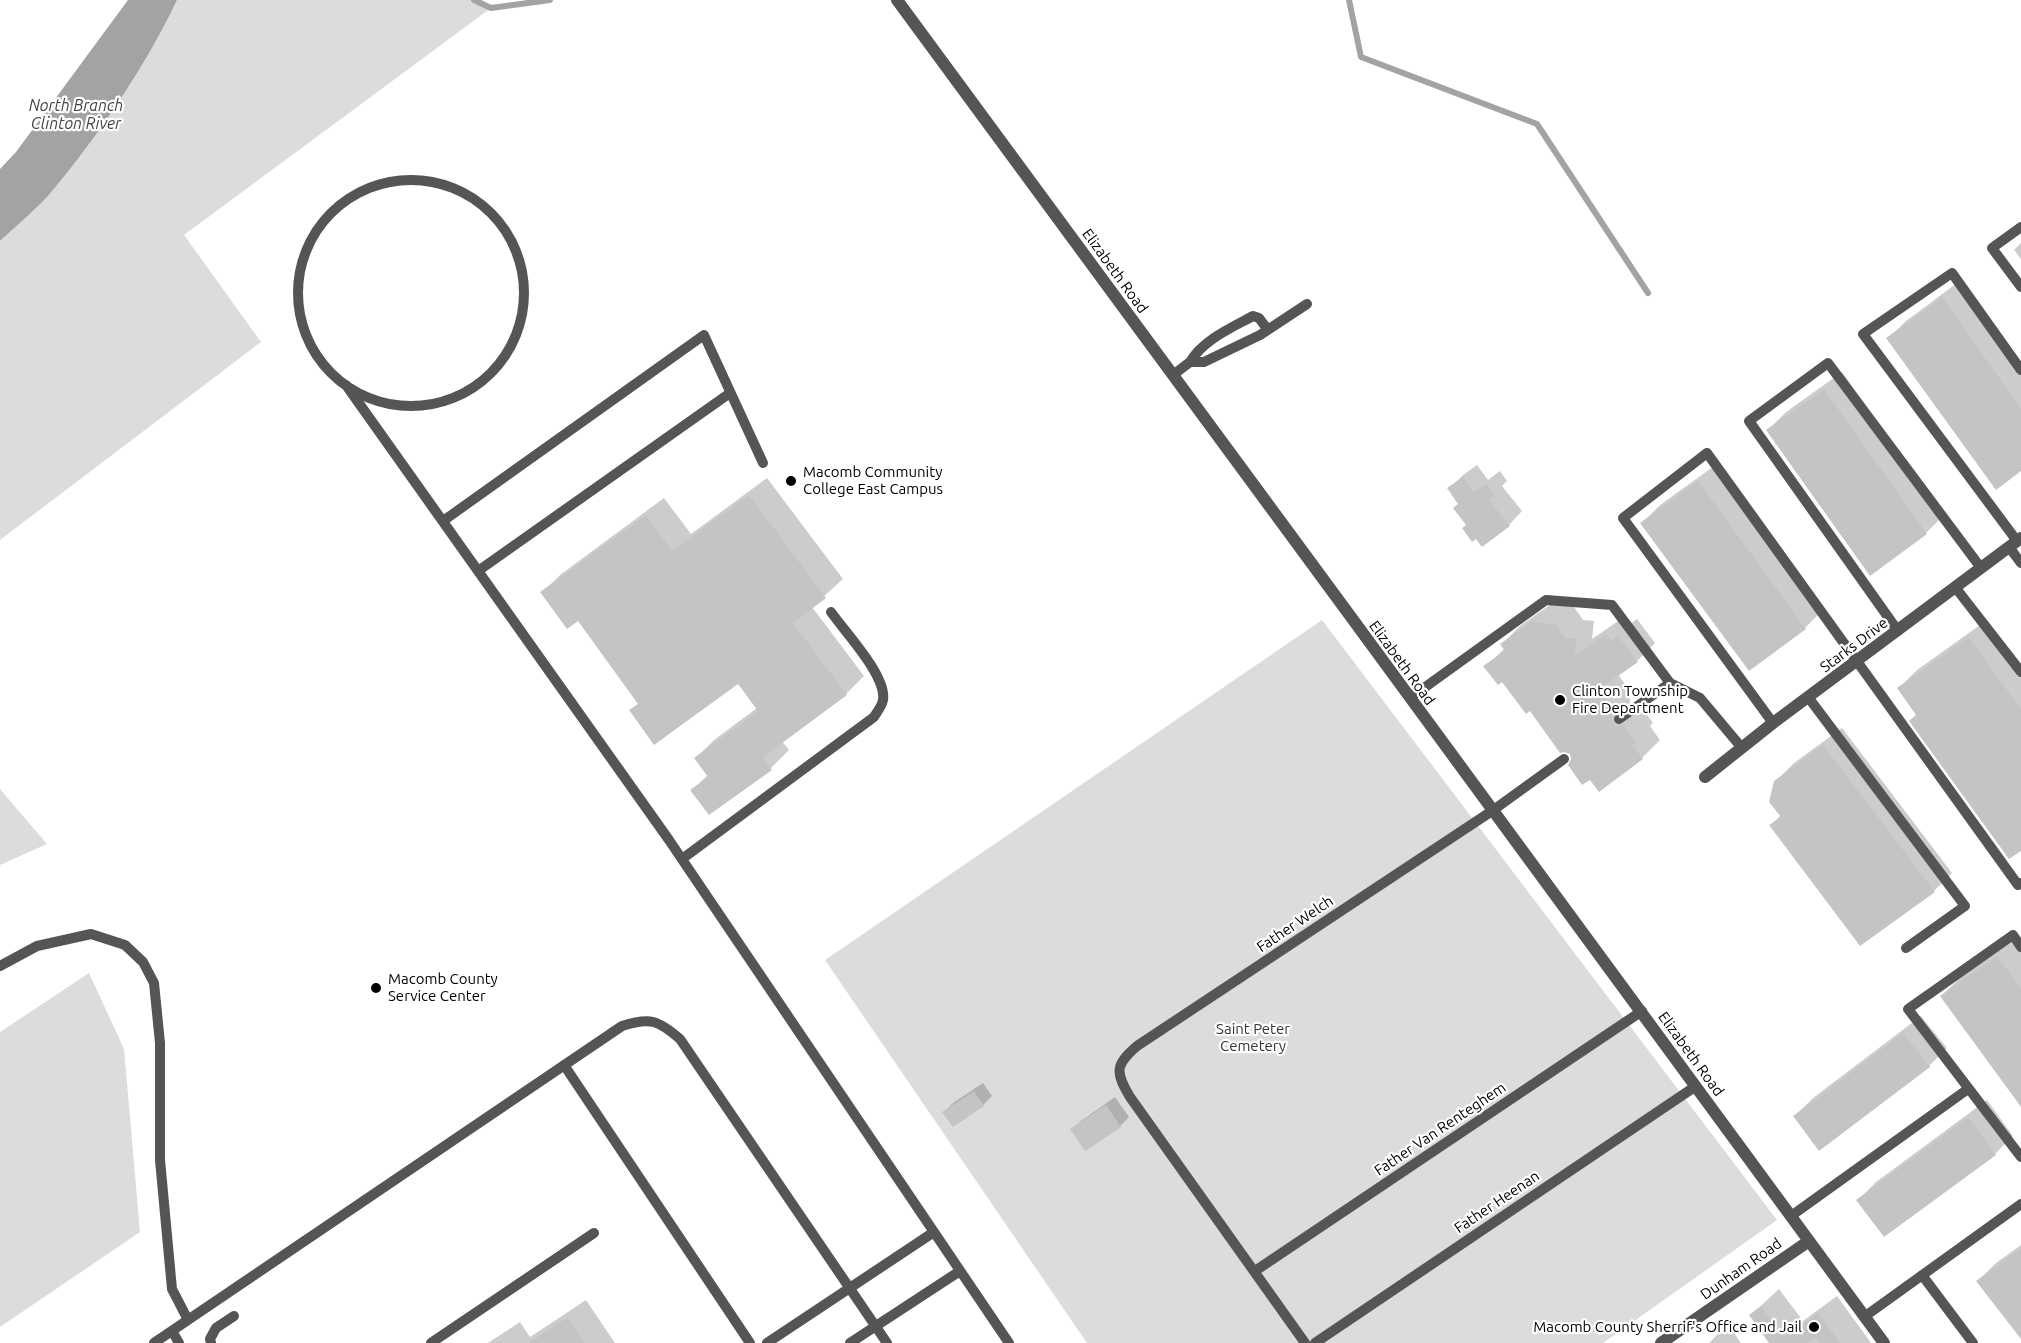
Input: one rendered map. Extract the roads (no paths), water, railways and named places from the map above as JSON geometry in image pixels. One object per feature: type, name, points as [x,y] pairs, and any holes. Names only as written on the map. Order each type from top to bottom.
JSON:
[{"type":"street","name":"Elizabeth Road","points":[[897,0],[1884,1343]]},
{"type":"street","name":"Starks Drive","points":[[1705,777],[1773,723],[2015,542]]},
{"type":"street","name":"Dunham Road","points":[[1661,1343],[1809,1241]]},
{"type":"lane","points":[[346,385],[356,393],[393,406],[431,405],[468,391],[497,367],[516,336],[524,300],[521,264],[507,231],[482,204],[451,186],[415,179],[379,183],[346,199],[318,226],[301,261],[297,299],[305,337],[326,369],[346,385],[682,859],[1009,1343]]},
{"type":"lane","points":[[2021,227],[1992,248],[2021,287]]},
{"type":"lane","points":[[2021,370],[1952,273],[1863,334],[2015,542],[2021,563]]},
{"type":"lane","points":[[1190,362],[1204,362],[1228,351],[1268,330],[1307,304]]},
{"type":"lane","points":[[1173,375],[1190,362],[1196,352],[1222,333],[1253,316],[1259,318],[1268,330]]},
{"type":"lane","points":[[443,521],[704,335],[763,463]]},
{"type":"lane","points":[[1898,631],[1749,421],[1828,363],[1981,568]]},
{"type":"lane","points":[[478,571],[730,393]]},
{"type":"lane","points":[[1773,723],[1623,518],[1707,453],[2018,885],[2021,883]]},
{"type":"lane","points":[[1955,587],[2021,672]]},
{"type":"lane","points":[[1410,698],[1546,600],[1612,605],[1670,683],[1700,698],[1742,747]]},
{"type":"lane","points":[[682,859],[874,717],[883,700],[882,684],[831,612]]},
{"type":"lane","points":[[1619,719],[1670,683]]},
{"type":"lane","points":[[1808,698],[1965,906],[1906,948]]},
{"type":"lane","name":"Father Welch","points":[[1255,1271],[1130,1097],[1120,1077],[1118,1066],[1123,1058],[1137,1046],[1492,811],[1564,759]]},
{"type":"lane","points":[[0,966],[37,946],[91,934],[125,945],[143,962],[154,983],[160,1043],[160,1160],[172,1289],[188,1320]]},
{"type":"lane","points":[[2021,947],[2013,935],[1908,1009],[2021,1157]]},
{"type":"lane","name":"Father Van Renteghem","points":[[1255,1271],[1642,1011]]},
{"type":"lane","points":[[154,1343],[622,1026],[650,1019],[666,1026],[680,1039],[887,1343]]},
{"type":"lane","points":[[564,1065],[750,1343]]},
{"type":"lane","name":"Father Heenan","points":[[1316,1343],[1696,1086]]},
{"type":"lane","points":[[1791,1216],[1968,1089]]},
{"type":"lane","points":[[1864,1317],[2021,1204]]},
{"type":"lane","points":[[767,1343],[934,1232]]},
{"type":"lane","points":[[431,1343],[594,1233]]},
{"type":"lane","points":[[850,1343],[960,1270]]},
{"type":"lane","points":[[1255,1271],[1305,1343]]},
{"type":"lane","points":[[1922,1275],[1973,1343]]},
{"type":"lane","points":[[211,1343],[210,1339],[216,1328],[234,1316]]},
{"type":"lane","points":[[172,1331],[179,1343]]},
{"type":"water","name":"North Branch Clinton River","points":[[128,0],[177,0],[137,74],[88,146],[47,197],[0,241],[0,169],[16,152]]},
{"type":"waterway","points":[[474,0],[491,8],[550,0]]},
{"type":"waterway","points":[[1349,0],[1361,57],[1537,124],[1648,293]]},
{"type":"place","name":"Macomb Community College East Campus","points":[[791,481]]},
{"type":"place","name":"Clinton Township Fire Department","points":[[1560,700]]},
{"type":"place","name":"Macomb County Service Center","points":[[376,988]]},
{"type":"place","name":"Macomb County Sherrif's Office and Jail","points":[[1814,1327]]},
{"type":"park label","name":"Saint Peter Cemetery","points":[[1253,1038]]}]
